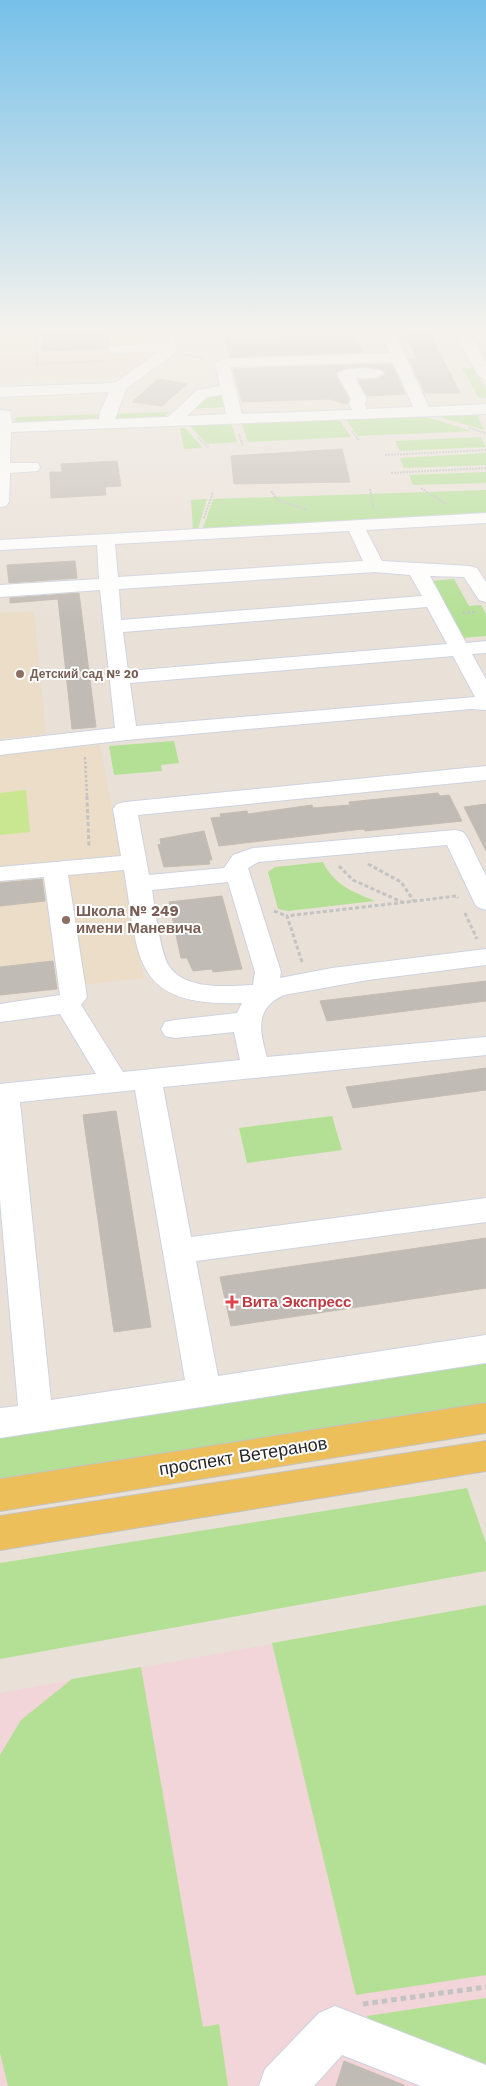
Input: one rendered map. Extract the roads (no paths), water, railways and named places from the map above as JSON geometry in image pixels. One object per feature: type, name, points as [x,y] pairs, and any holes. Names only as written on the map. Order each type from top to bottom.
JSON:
[{"type":"main road","name":"проспект Ветеранов","points":[[0,1495],[486,1418]]},
{"type":"main road","points":[[0,1533],[486,1456]]},
{"type":"street","points":[[0,502],[2,427]]},
{"type":"street","points":[[2,468],[32,467]]},
{"type":"street","points":[[0,545],[106,539],[183,532],[356,526],[486,518]]},
{"type":"street","points":[[356,526],[374,566]]},
{"type":"street","points":[[106,539],[112,627],[126,733]]},
{"type":"street","points":[[0,591],[374,566],[470,572],[486,596]]},
{"type":"street","points":[[417,570],[432,601],[486,698]]},
{"type":"street","points":[[112,627],[432,601]]},
{"type":"street","points":[[119,678],[486,647]]},
{"type":"street","points":[[0,748],[126,733],[471,703],[486,704]]},
{"type":"street","points":[[482,949],[308,981],[265,993],[207,993],[180,988],[162,975],[152,960],[125,809],[486,773]]},
{"type":"street","points":[[256,1068],[247,1038],[247,1021],[254,1005],[265,993],[268,972],[236,868],[242,860],[253,855],[455,837],[474,850],[486,902]]},
{"type":"street","points":[[0,874],[90,866],[136,873],[238,874]]},
{"type":"street","points":[[0,1013],[68,1004],[74,997],[55,869]]},
{"type":"street","points":[[68,1004],[115,1082]]},
{"type":"street","points":[[175,1029],[247,1021]]},
{"type":"street","points":[[36,1418],[2,1094],[486,1046]]},
{"type":"street","points":[[147,1079],[204,1392]]},
{"type":"street","points":[[178,1251],[486,1210]]},
{"type":"street","points":[[0,1424],[486,1349]]},
{"type":"street","points":[[282,2086],[335,2028],[480,2086]]},
{"type":"place","name":"Детский сад № 20","points":[[20,674]]},
{"type":"place","name":"Школа № 249 имени Маневича","points":[[66,920]]},
{"type":"place","name":"Вита Экспресс","points":[[232,1302]]}]
